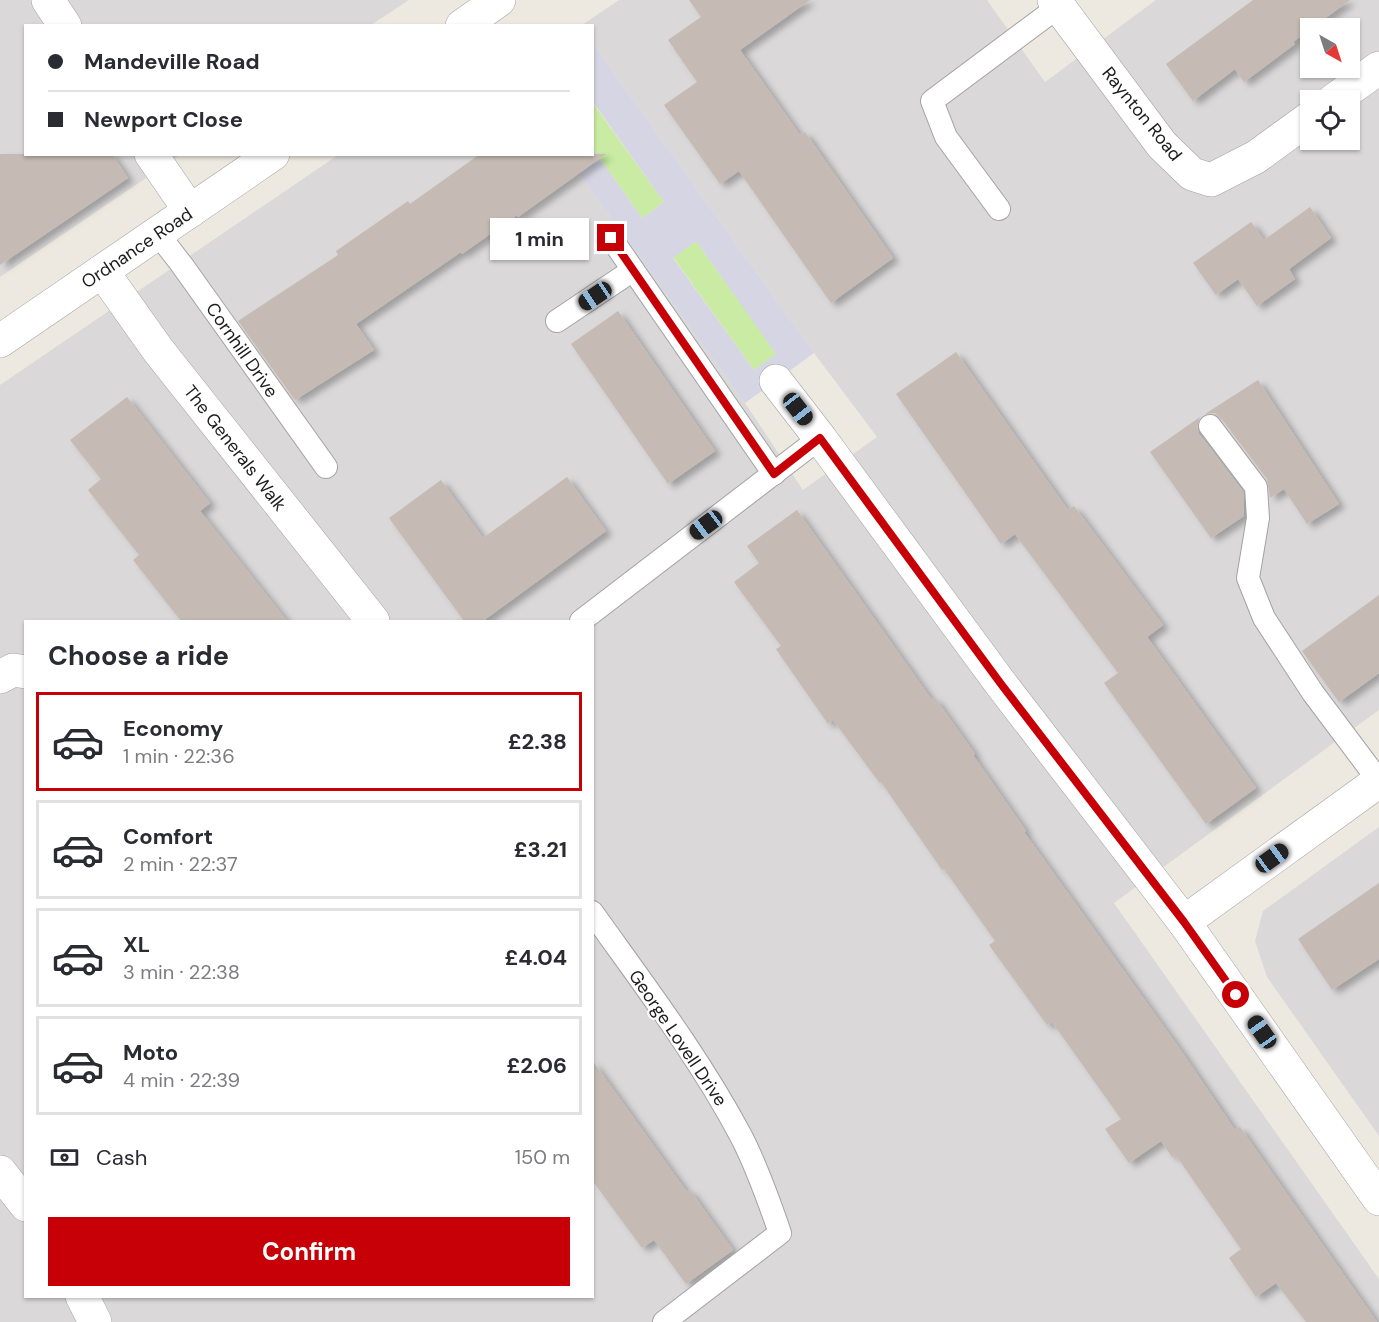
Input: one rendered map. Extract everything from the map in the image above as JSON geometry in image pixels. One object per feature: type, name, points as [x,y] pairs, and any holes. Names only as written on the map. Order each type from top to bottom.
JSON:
[{"type":"street","points":[[48,0],[64,24]]},
{"type":"street","points":[[465,24],[499,0]]},
{"type":"street","name":"Raynton Road","points":[[1056,3],[1162,145],[1192,174],[1211,180],[1256,157],[1300,125]]},
{"type":"street","points":[[1348,90],[1379,68]]},
{"type":"street","points":[[153,156],[189,211]]},
{"type":"street","name":"Ordnance Road","points":[[0,341],[270,156]]},
{"type":"street","name":"The Generals Walk","points":[[102,271],[158,350],[372,620]]},
{"type":"street","points":[[776,381],[1001,684],[1184,922],[1379,1199]]},
{"type":"street","points":[[0,677],[13,670],[24,672]]},
{"type":"street","points":[[1184,922],[1379,781]]},
{"type":"street","points":[[0,1172],[24,1202]]},
{"type":"street","points":[[83,1298],[95,1322]]},
{"type":"lane","points":[[999,209],[946,137],[932,101],[1056,3]]},
{"type":"lane","name":"Cornhill Drive","points":[[158,234],[326,466]]},
{"type":"lane","points":[[611,238],[774,474]]},
{"type":"lane","points":[[557,321],[633,270]]},
{"type":"lane","points":[[1210,426],[1256,487],[1258,518],[1248,578],[1263,618],[1313,693],[1379,781]]},
{"type":"lane","points":[[582,620],[820,438]]},
{"type":"lane","name":"George Lovell Drive","points":[[594,915],[701,1067],[742,1137],[768,1197],[780,1233],[664,1322]]},
{"type":"shaded area","points":[[0,0],[409,0],[373,24],[24,24],[24,156],[179,156],[0,277]]},
{"type":"shaded area","points":[[619,0],[987,0],[1045,82],[1156,0],[1379,0],[1379,710],[1114,903],[1379,1279],[1379,1322],[0,1322],[0,385],[337,156],[567,156],[745,403],[803,490],[877,437],[814,353],[594,45],[594,24],[583,24]]},
{"type":"shaded area","points":[[594,45],[814,353],[745,403],[567,156],[594,156],[594,150],[642,218],[664,202],[594,103]],"holes":[[[696,241],[776,354],[754,370],[673,258]]]},
{"type":"shaded area","points":[[1379,827],[1379,1136],[1267,977],[1255,941],[1263,911]]},
{"type":"green space","points":[[594,105],[664,202],[642,218],[594,150]]},
{"type":"green space","points":[[696,241],[777,354],[754,370],[673,257]]},
{"type":"building","points":[[689,0],[810,0],[740,50],[800,135],[805,132],[893,258],[831,303],[739,171],[720,184],[664,105],[697,82],[668,40],[701,17]]},
{"type":"building","points":[[1253,0],[1350,0],[1326,18],[1300,18],[1300,37],[1293,42],[1295,44],[1244,82],[1235,69],[1193,101],[1166,64]]},
{"type":"building","points":[[0,154],[113,156],[128,178],[0,265]]},
{"type":"building","points":[[594,154],[606,154],[518,217],[517,215],[356,324],[374,350],[295,400],[238,321],[338,255],[336,251],[408,201],[410,204],[477,156],[594,156]]},
{"type":"building","points":[[1310,207],[1331,238],[1289,269],[1295,279],[1257,306],[1238,279],[1216,295],[1193,263],[1251,222],[1264,240]]},
{"type":"building","points":[[618,311],[715,451],[668,484],[571,344]]},
{"type":"building","points":[[956,352],[1068,510],[1074,506],[1163,625],[1147,637],[1256,788],[1206,824],[1104,683],[1118,673],[1015,534],[1001,544],[896,394]]},
{"type":"building","points":[[1258,380],[1339,504],[1307,524],[1284,489],[1270,498],[1267,479],[1221,418],[1215,413],[1205,414]]},
{"type":"building","points":[[127,397],[210,503],[200,511],[286,620],[180,620],[133,560],[139,555],[88,490],[101,479],[70,440]]},
{"type":"building","points":[[1200,417],[1197,427],[1199,434],[1243,492],[1244,516],[1211,538],[1150,452]]},
{"type":"building","points":[[567,477],[606,531],[484,620],[463,620],[389,518],[441,480],[483,538]]},
{"type":"building","points":[[797,510],[932,700],[935,698],[975,754],[973,755],[1026,831],[1024,832],[1182,1052],[1235,1130],[1240,1127],[1377,1322],[1306,1322],[1276,1283],[1256,1297],[1229,1258],[1241,1249],[1175,1154],[1172,1157],[1161,1141],[1129,1163],[1105,1129],[1121,1119],[1052,1022],[1047,1025],[989,945],[995,941],[881,782],[833,720],[828,724],[776,649],[781,646],[734,582],[759,563],[747,546]]},
{"type":"building","points":[[1379,595],[1379,673],[1339,702],[1302,651]]},
{"type":"building","points":[[1379,883],[1379,959],[1332,990],[1298,939]]},
{"type":"building","points":[[594,1063],[687,1192],[690,1190],[733,1250],[686,1284],[654,1240],[642,1248],[594,1183]]},
{"type":"route","points":[[611,238],[774,474],[820,438],[1001,684],[1184,922],[1236,995]]}]
